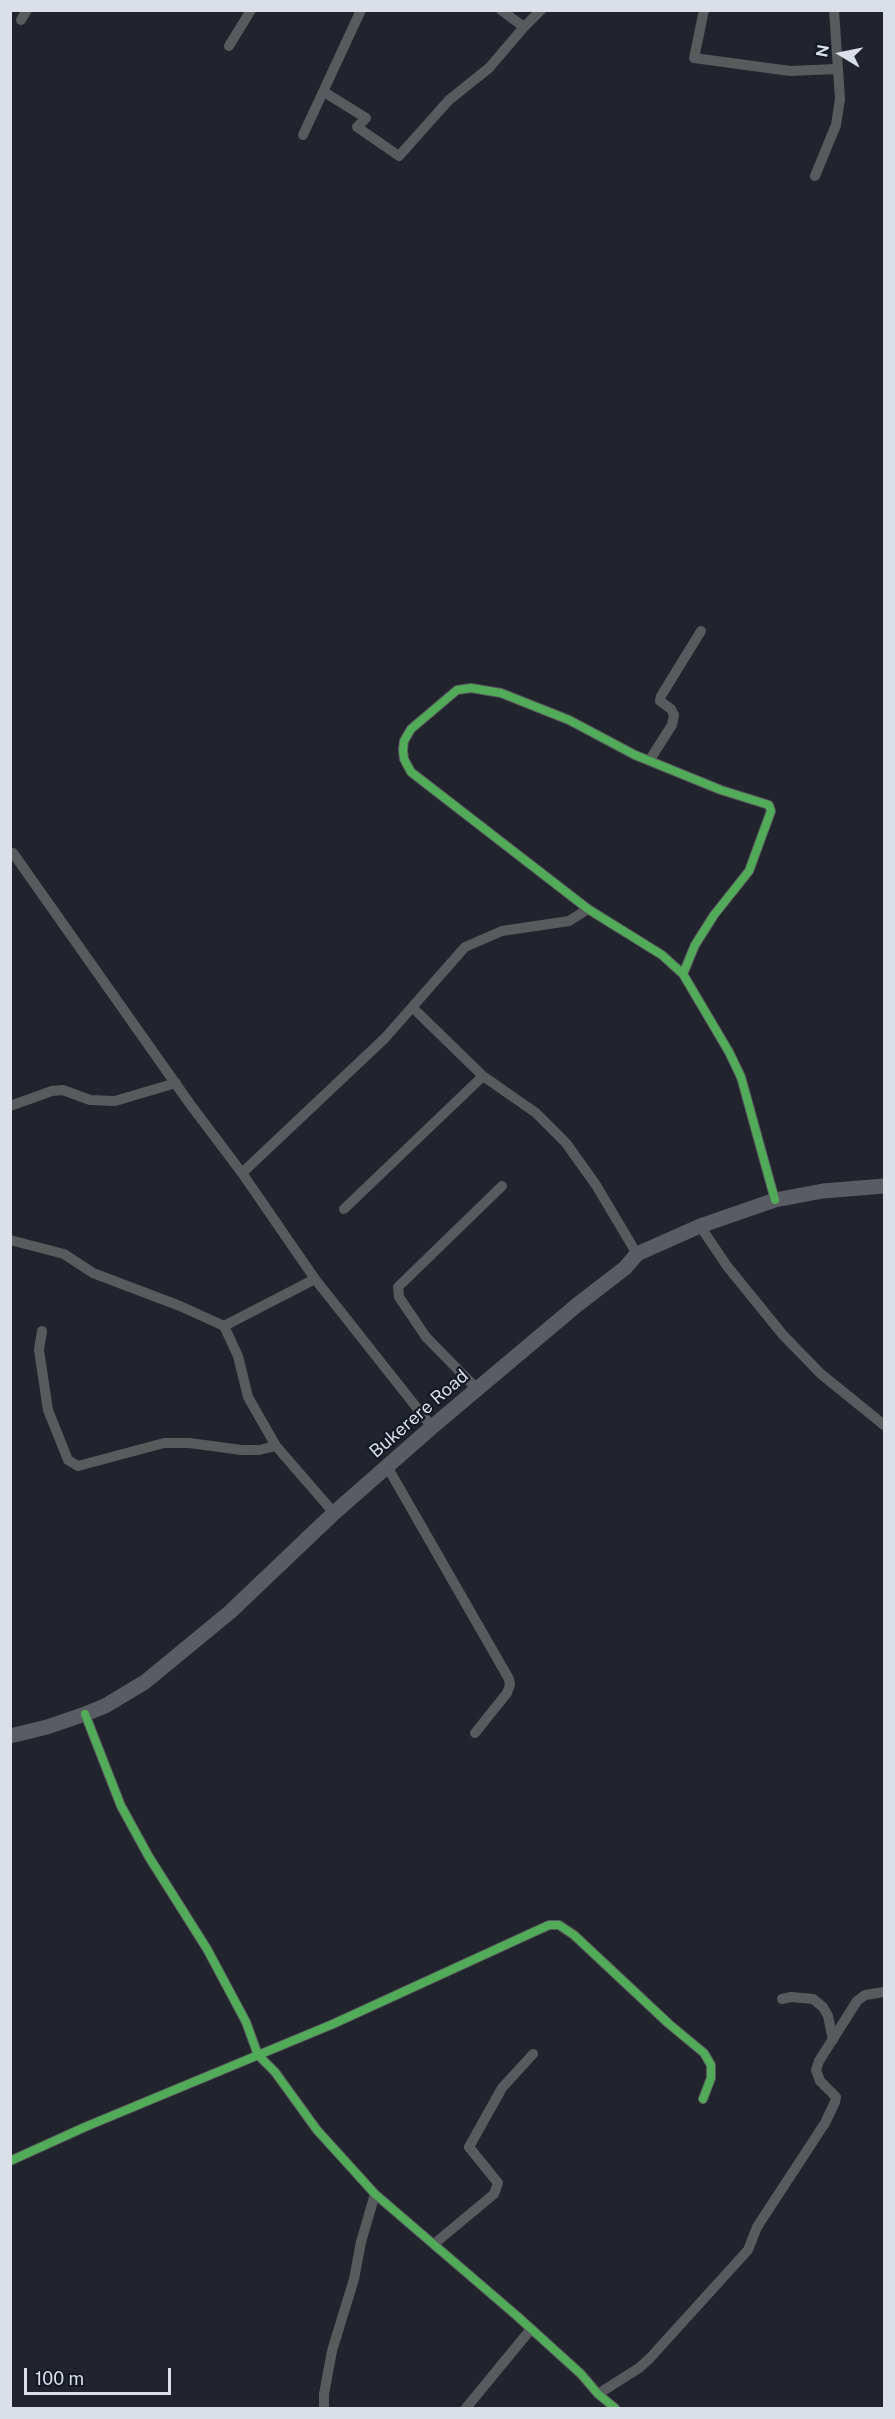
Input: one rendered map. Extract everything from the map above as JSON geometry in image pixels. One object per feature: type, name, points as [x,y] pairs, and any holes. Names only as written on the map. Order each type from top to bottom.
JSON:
[{"type":"main road","name":"Bukerere Road","points":[[10,1736],[47,1727],[105,1706],[145,1682],[230,1611],[334,1513],[432,1427],[577,1305],[625,1268],[637,1254],[700,1226],[776,1200],[823,1191],[885,1186]]},
{"type":"street","points":[[230,46],[251,10]]},
{"type":"street","points":[[303,135],[361,10]]},
{"type":"street","points":[[501,10],[524,27]]},
{"type":"street","points":[[324,92],[366,118],[357,127],[399,156],[449,100],[489,68],[541,10]]},
{"type":"street","points":[[704,10],[694,58],[790,71],[837,69]]},
{"type":"street","points":[[815,176],[836,125],[840,99],[834,10]]},
{"type":"street","points":[[649,760],[672,724],[674,715],[671,709],[660,701],[661,696],[701,631]]},
{"type":"street","points":[[683,974],[694,945],[748,871],[771,808],[767,804],[721,790],[649,760],[569,720],[501,693],[471,688],[457,690],[411,729],[404,741],[404,759],[411,772],[588,909],[662,954],[683,974],[729,1052],[741,1077],[776,1200]]},
{"type":"street","points":[[13,853],[315,1279],[432,1427]]},
{"type":"street","points":[[242,1173],[386,1038],[465,946],[502,931],[569,921],[588,909]]},
{"type":"street","points":[[412,1007],[483,1076],[536,1113],[566,1143],[602,1193],[637,1254]]},
{"type":"street","points":[[344,1209],[483,1076]]},
{"type":"street","points":[[10,1106],[52,1091],[63,1090],[72,1091],[90,1100],[115,1101],[176,1083]]},
{"type":"street","points":[[478,1390],[426,1337],[399,1297],[398,1287],[502,1186]]},
{"type":"street","points":[[700,1226],[727,1266],[783,1335],[821,1374],[885,1425]]},
{"type":"street","points":[[10,1240],[64,1254],[93,1273],[180,1306],[224,1326],[238,1356],[248,1397],[276,1446],[334,1513]]},
{"type":"street","points":[[224,1326],[315,1279]]},
{"type":"street","points":[[42,1331],[39,1350],[48,1410],[68,1460],[78,1467],[164,1443],[189,1443],[242,1450],[259,1450],[276,1446]]},
{"type":"street","points":[[388,1468],[509,1679],[510,1685],[507,1693],[476,1733]]},
{"type":"street","points":[[84,1714],[122,1806],[149,1857],[207,1948],[246,2022],[258,2055],[276,2072],[317,2130],[375,2194],[531,2329],[581,2374],[615,2409]]},
{"type":"street","points":[[10,2161],[85,2127],[333,2024],[541,1928],[559,1925],[574,1935],[669,2024],[704,2053],[711,2065],[711,2078],[703,2099]]},
{"type":"street","points":[[598,2394],[639,2368],[650,2358],[748,2250],[757,2227],[825,2123],[836,2102],[836,2097],[819,2081],[816,2070],[819,2061],[857,2001],[865,1995],[885,1992]]},
{"type":"street","points":[[782,1999],[791,1997],[813,1999],[823,2007],[828,2016],[833,2040]]},
{"type":"street","points":[[434,2244],[494,2194],[498,2182],[469,2147],[502,2088],[533,2054]]},
{"type":"street","points":[[324,2409],[324,2394],[332,2351],[354,2279],[361,2242],[375,2194]]},
{"type":"street","points":[[466,2409],[531,2329]]},
{"type":"cycle path","points":[[683,974],[695,945],[714,915],[749,871],[771,811],[769,805],[721,790],[635,755],[569,720],[501,693],[471,688],[457,690],[411,729],[404,741],[403,750],[404,759],[411,772],[588,909],[662,955],[683,974],[729,1052],[741,1077],[775,1200]]},
{"type":"cycle path","points":[[85,1714],[121,1806],[149,1857],[207,1949],[246,2022],[258,2055],[275,2072],[317,2130],[375,2194],[517,2316],[615,2408]]},
{"type":"cycle path","points":[[10,2161],[85,2127],[333,2024],[549,1925],[559,1925],[574,1935],[669,2024],[704,2053],[711,2065],[711,2078],[703,2099]]}]
